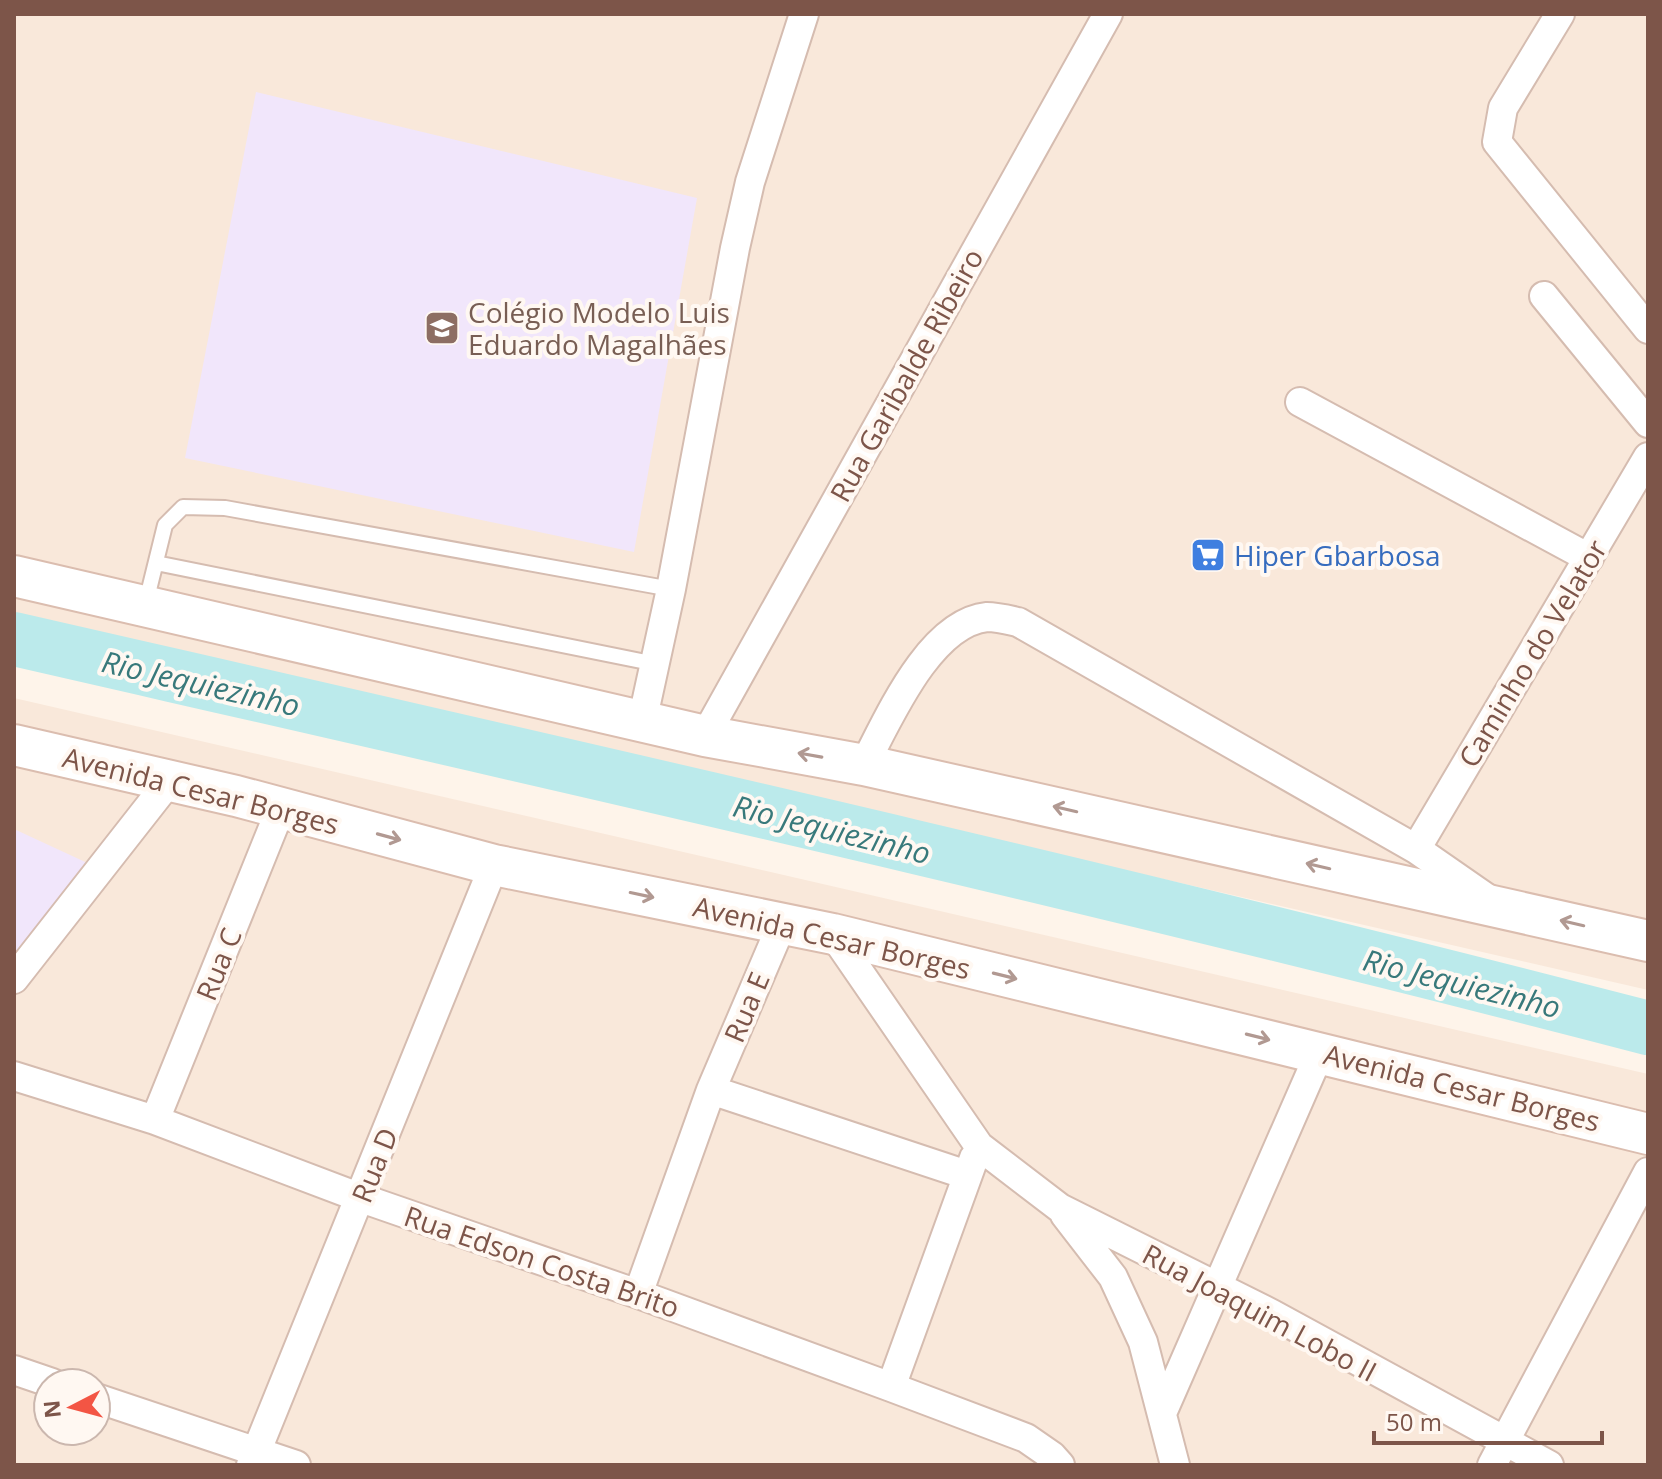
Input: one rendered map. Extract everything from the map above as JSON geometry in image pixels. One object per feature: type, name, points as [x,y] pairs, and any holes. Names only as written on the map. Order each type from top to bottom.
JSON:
[{"type":"main road","points":[[14,576],[642,722],[864,765],[1648,941]]},
{"type":"main road","name":"Avenida Cesar Borges","points":[[14,745],[170,780],[494,865],[833,934],[1648,1134]]},
{"type":"street","points":[[642,722],[671,589],[747,195],[804,14]]},
{"type":"street","name":"Rua Garibalde Ribeiro","points":[[705,736],[1108,14]]},
{"type":"street","points":[[1560,14],[1503,108],[1497,142],[1648,329]]},
{"type":"street","points":[[1544,296],[1648,423]]},
{"type":"street","points":[[1300,402],[1589,558]]},
{"type":"street","name":"Caminho do Velator","points":[[1416,849],[1648,457]]},
{"type":"street","points":[[864,765],[904,690],[936,645],[962,626],[988,617],[1018,622],[1416,849],[1499,906]]},
{"type":"street","points":[[14,979],[170,780]]},
{"type":"street","name":"Rua C","points":[[155,1120],[281,808]]},
{"type":"street","name":"Rua D","points":[[254,1458],[494,865]]},
{"type":"street","name":"Rua E","points":[[638,1294],[711,1090],[782,924]]},
{"type":"street","name":"Rua Joaquim Lobo II","points":[[833,934],[979,1146],[1060,1208],[1272,1314],[1498,1453],[1549,1465]]},
{"type":"street","points":[[1163,1411],[1320,1052]]},
{"type":"street","name":"Rua Edson Costa Brito","points":[[14,1076],[155,1120],[361,1198],[638,1294],[891,1387],[1026,1438],[1060,1465]]},
{"type":"street","points":[[711,1090],[967,1175]]},
{"type":"street","points":[[891,1387],[979,1146]]},
{"type":"street","points":[[1498,1453],[1648,1172]]},
{"type":"street","points":[[1060,1208],[1113,1277],[1143,1342],[1175,1465]]},
{"type":"street","points":[[112,1404],[254,1458],[296,1465]]},
{"type":"lane","points":[[145,607],[165,525],[183,507],[225,508],[671,589]]},
{"type":"lane","points":[[156,563],[656,664]]},
{"type":"shaded area","points":[[14,14],[1648,14],[1648,990],[14,616]]},
{"type":"shaded area","name":"Colégio Modelo Luis Eduardo Magalhães","points":[[256,92],[697,198],[634,552],[185,458]]},
{"type":"shaded area","points":[[14,698],[1648,1074],[1648,1465],[14,1465]]},
{"type":"shaded area","points":[[14,829],[96,867],[14,960]]},
{"type":"waterway","name":"Rio Jequiezinho","points":[[14,639],[1037,876],[1648,1028]]},
{"type":"place","name":"Colégio Modelo Luis Eduardo Magalhães","points":[[442,328]]},
{"type":"place","name":"Hiper Gbarbosa","points":[[1208,555]]}]
